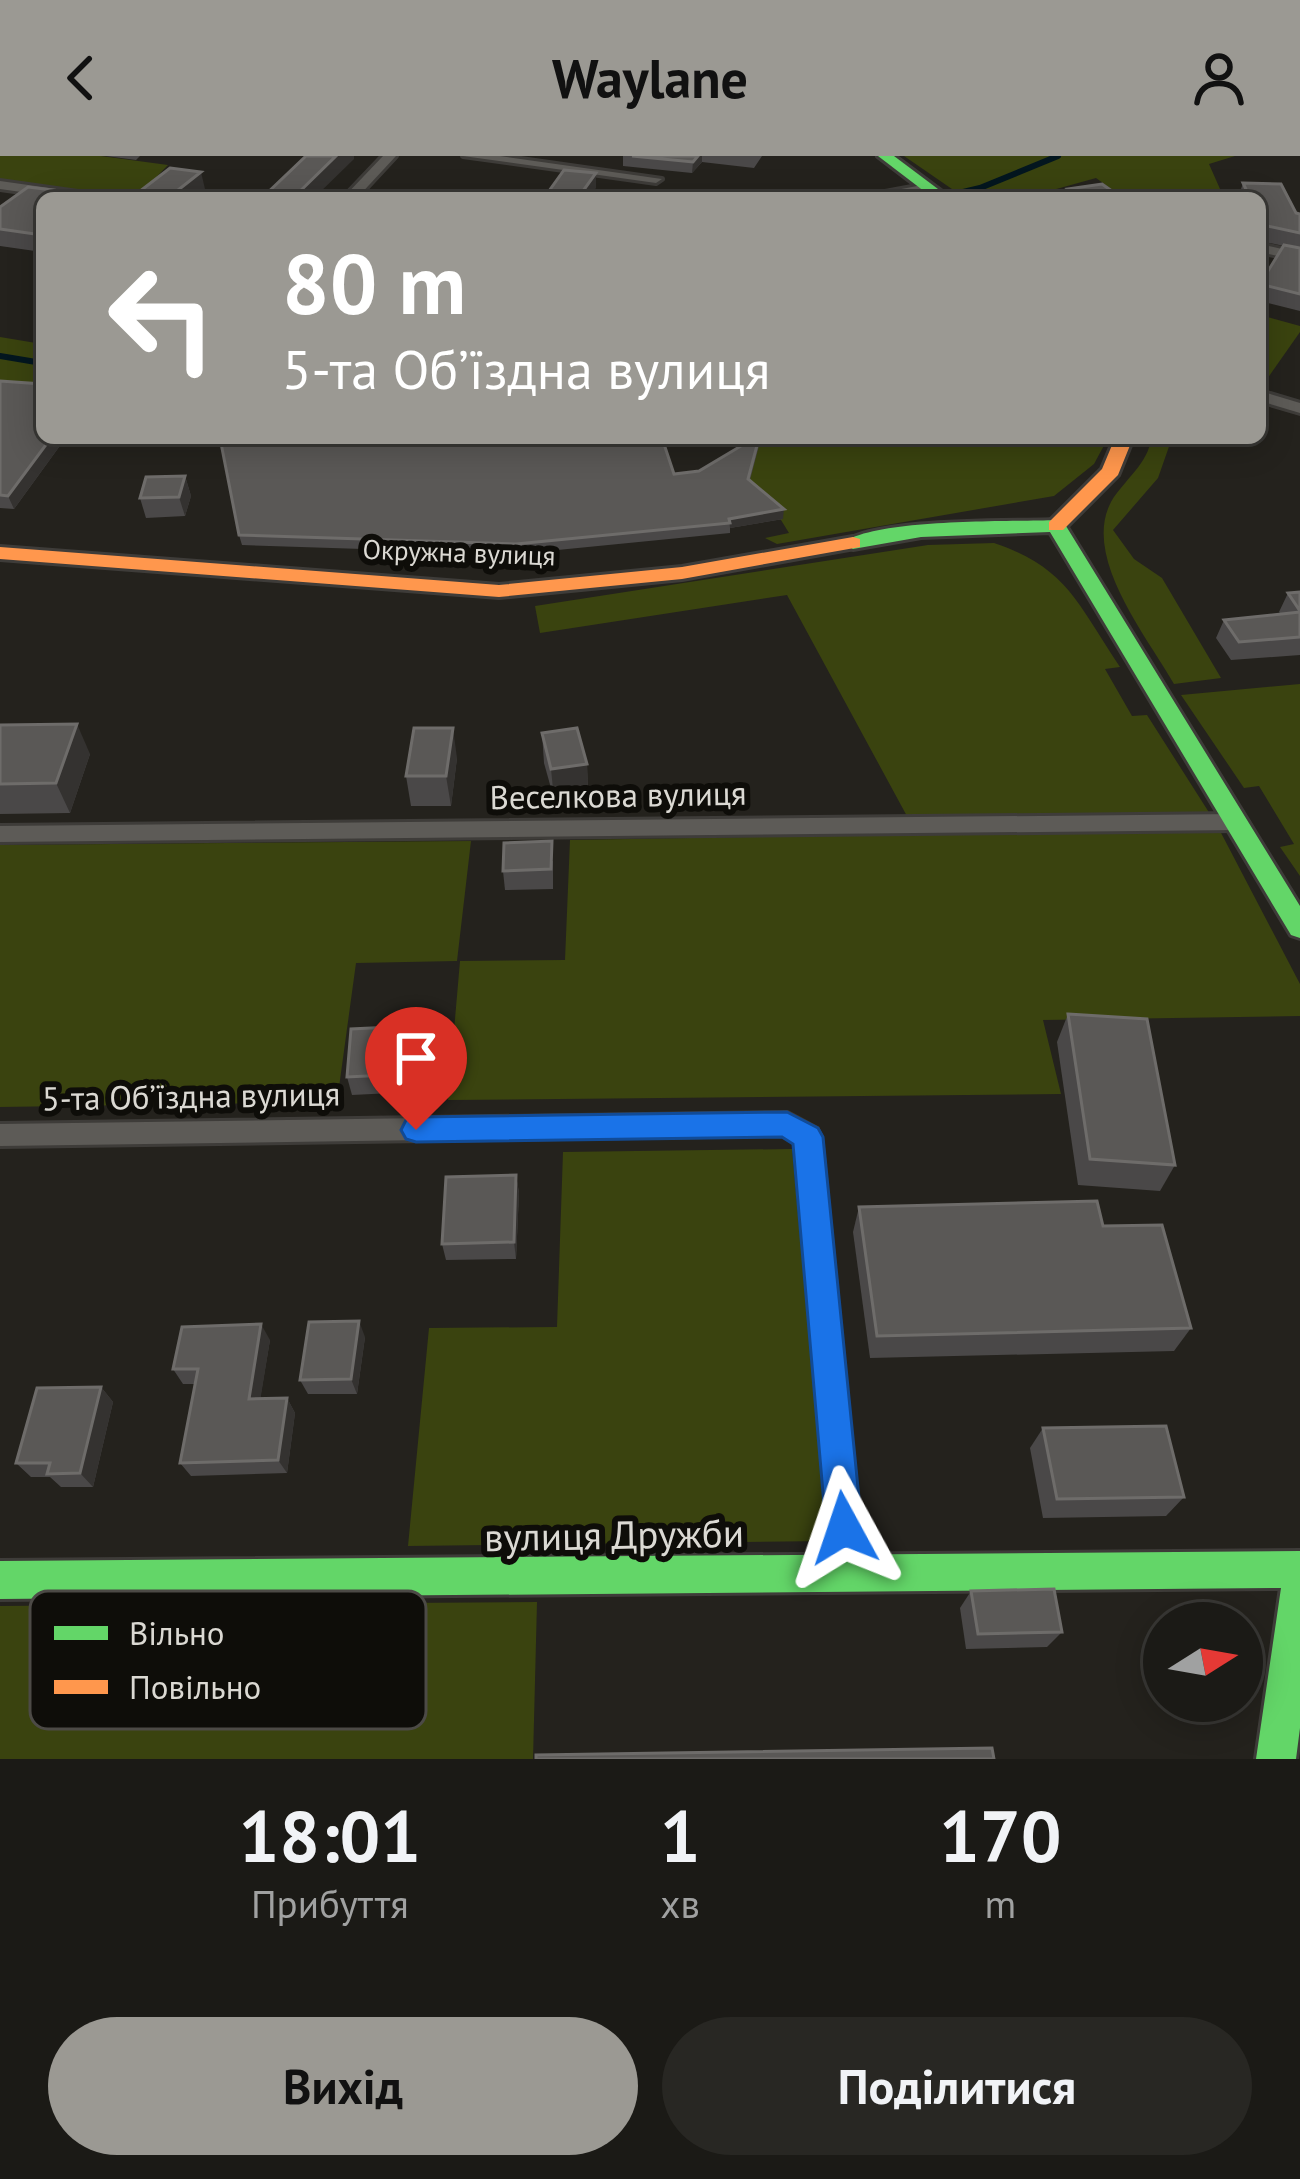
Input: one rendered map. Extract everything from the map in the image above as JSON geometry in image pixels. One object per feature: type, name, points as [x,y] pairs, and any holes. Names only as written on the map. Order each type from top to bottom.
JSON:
[{"type":"main road","points":[[885,156],[935,192]]},
{"type":"main road","points":[[1122,444],[1111,471],[1056,526],[1300,928]]},
{"type":"main road","name":"Окружна вулиця","points":[[0,553],[523,590],[682,573],[921,531],[1056,526]]},
{"type":"main road","name":"вулиця Дружби","points":[[0,1580],[1300,1569]]},
{"type":"main road","points":[[1276,1759],[1292,1689],[1300,1585]]},
{"type":"street","points":[[356,192],[390,156]]},
{"type":"street","points":[[469,156],[656,179]]},
{"type":"street","points":[[0,185],[50,192]]},
{"type":"street","points":[[1266,249],[1300,256]]},
{"type":"street","points":[[1266,398],[1300,408]]},
{"type":"street","name":"Веселкова вулиця","points":[[0,834],[1237,822]]},
{"type":"street","name":"5-та Обʼїздна вулиця","points":[[0,1135],[787,1124],[808,1137],[848,1571]]},
{"type":"green space","points":[[0,156],[101,156],[168,165],[142,192],[93,192],[0,179]]},
{"type":"green space","points":[[904,156],[1235,156],[1209,164],[1221,192],[1116,192],[1096,178],[1046,192],[956,192]]},
{"type":"green space","points":[[1266,317],[1300,326],[1266,380]]},
{"type":"green space","points":[[0,337],[36,343],[36,388],[0,385]]},
{"type":"green space","points":[[756,444],[1105,444],[1094,464],[1054,496],[777,544],[765,538],[789,533],[773,507],[732,476]]},
{"type":"green space","points":[[1170,444],[1158,478],[1113,530],[1134,559],[1162,578],[1221,678],[1174,684],[1111,571],[1104,524],[1111,502],[1149,447]]},
{"type":"green space","points":[[994,543],[1039,564],[1069,591],[1120,667],[1105,669],[1132,716],[1147,715],[1210,814],[908,818],[787,595],[540,633],[535,606],[928,545]]},
{"type":"green space","points":[[1300,684],[1300,876],[1280,847],[1294,844],[1259,786],[1244,788],[1181,695]]},
{"type":"green space","points":[[1219,829],[1300,984],[1300,1016],[1043,1020],[1061,1094],[448,1100],[460,961],[565,960],[570,840]]},
{"type":"green space","points":[[471,841],[457,961],[356,963],[337,1102],[0,1107],[0,845]]},
{"type":"green space","points":[[792,1149],[828,1541],[408,1546],[429,1328],[557,1327],[563,1152]]},
{"type":"green space","points":[[537,1602],[533,1759],[0,1759],[0,1606],[30,1606],[30,1729],[426,1729],[426,1603]]},
{"type":"building","points":[[306,156],[336,156],[299,192],[268,192]]},
{"type":"building","points":[[632,156],[698,156],[693,162]]},
{"type":"building","points":[[170,168],[201,172],[176,192],[139,192]]},
{"type":"building","points":[[564,170],[596,173],[582,192],[548,192]]},
{"type":"building","points":[[1243,183],[1281,184],[1300,214],[1300,233],[1266,226],[1266,192],[1247,192]]},
{"type":"building","points":[[1102,184],[1113,192],[1072,192],[1068,189]]},
{"type":"building","points":[[28,187],[69,192],[36,192],[36,234],[0,229],[0,207]]},
{"type":"building","points":[[1284,245],[1300,248],[1300,294],[1266,286],[1266,274]]},
{"type":"building","points":[[0,381],[36,384],[36,444],[47,444],[8,496],[0,495]]},
{"type":"building","points":[[221,444],[664,444],[674,474],[699,471],[744,444],[757,444],[748,479],[784,509],[729,519],[730,523],[516,544],[239,535]]},
{"type":"building","points":[[185,476],[179,497],[140,498],[146,477]]},
{"type":"building","points":[[1300,592],[1300,611],[1288,593]]},
{"type":"building","points":[[1300,612],[1300,637],[1239,642],[1224,620]]},
{"type":"building","points":[[77,724],[56,783],[0,784],[0,725]]},
{"type":"building","points":[[414,728],[453,728],[446,776],[406,776]]},
{"type":"building","points":[[577,728],[587,764],[551,769],[542,733]]},
{"type":"building","points":[[552,841],[551,869],[503,871],[504,843]]},
{"type":"building","points":[[1068,1014],[1147,1019],[1175,1165],[1090,1159]]},
{"type":"building","points":[[391,1027],[387,1075],[347,1077],[351,1029]]},
{"type":"building","points":[[516,1175],[514,1242],[442,1244],[446,1177]]},
{"type":"building","points":[[1097,1201],[1103,1226],[1162,1225],[1191,1328],[877,1336],[859,1207]]},
{"type":"building","points":[[359,1321],[351,1379],[300,1380],[309,1322]]},
{"type":"building","points":[[261,1324],[249,1399],[287,1398],[278,1460],[180,1463],[198,1369],[173,1369],[182,1327]]},
{"type":"building","points":[[101,1387],[80,1473],[47,1474],[50,1463],[16,1463],[37,1388]]},
{"type":"building","points":[[1166,1426],[1184,1497],[1057,1499],[1043,1428]]},
{"type":"building","points":[[1054,1589],[1062,1632],[978,1634],[971,1591]]},
{"type":"building","points":[[992,1748],[994,1759],[536,1759],[536,1755]]},
{"type":"waterway","points":[[963,192],[1058,156]]},
{"type":"waterway","points":[[0,356],[36,362]]},
{"type":"traffic: fast","points":[[885,156],[935,192]]},
{"type":"traffic: fast","points":[[853,543],[921,531],[1056,526],[1300,928]]},
{"type":"traffic: fast","points":[[0,1580],[1300,1569]]},
{"type":"traffic: fast","points":[[1276,1759],[1300,1584]]},
{"type":"traffic: slow","points":[[1056,526],[1111,471],[1122,444]]},
{"type":"traffic: slow","points":[[0,553],[499,591],[682,573],[853,543]]},
{"type":"route","points":[[416,1130],[787,1124],[808,1137],[844,1528]]}]
